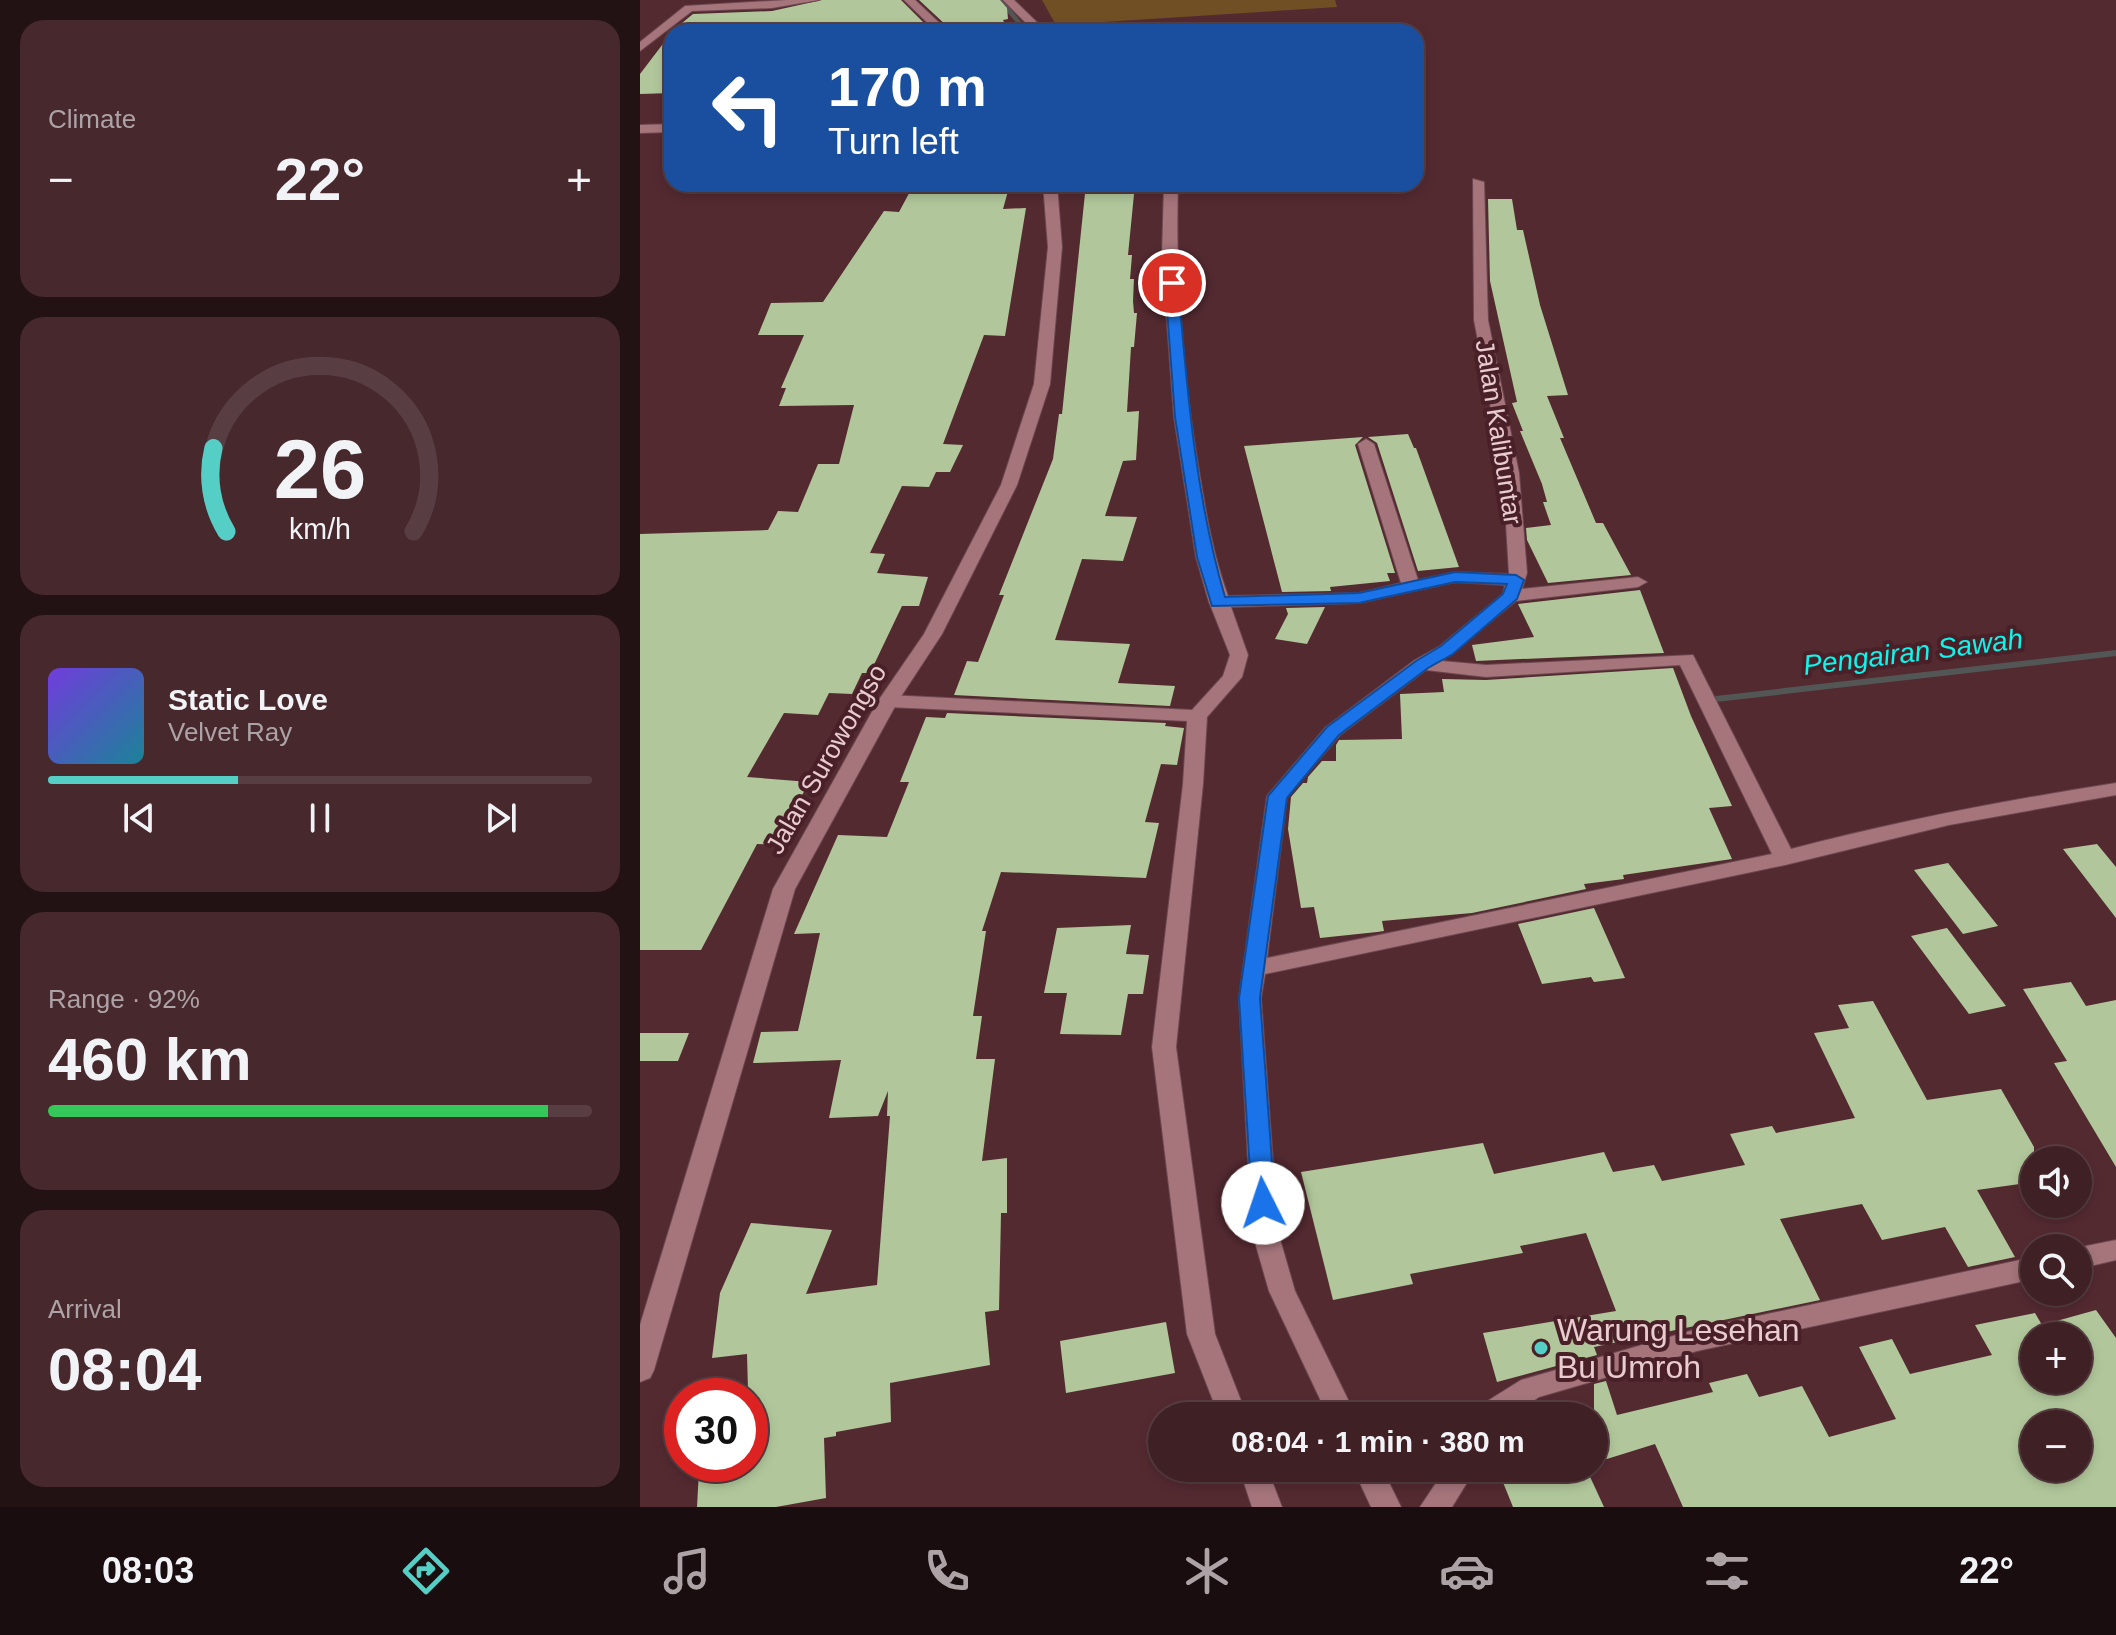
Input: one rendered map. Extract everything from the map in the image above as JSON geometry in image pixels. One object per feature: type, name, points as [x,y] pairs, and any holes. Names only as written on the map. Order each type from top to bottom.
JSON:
[{"type":"street","points":[[669,24],[689,8],[814,0]]},
{"type":"street","points":[[909,0],[934,24]]},
{"type":"street","points":[[1008,0],[1033,24]]},
{"type":"street","points":[[640,48],[664,28]]},
{"type":"street","points":[[640,129],[664,128]]},
{"type":"street","name":"Jalan Kalibuntar","points":[[1478,182],[1481,320],[1511,473],[1514,588]]},
{"type":"street","name":"Jalan Surowongso","points":[[640,1370],[784,889],[888,701],[933,634],[1009,485],[1042,384],[1055,247],[1051,192]]},
{"type":"street","points":[[1171,192],[1169,256],[1182,417],[1205,557],[1234,601],[1238,664],[1232,677],[1197,716],[1193,784],[1164,1047],[1201,1334],[1228,1402]]},
{"type":"street","points":[[1366,444],[1411,587]]},
{"type":"street","points":[[1234,601],[1330,600],[1455,577],[1493,577],[1514,588],[1638,582]]},
{"type":"street","points":[[1335,1402],[1282,1291],[1265,1232],[1250,998],[1277,796],[1333,731],[1422,664],[1447,650],[1514,588]]},
{"type":"street","points":[[1422,664],[1486,671],[1686,659],[1785,858]]},
{"type":"street","points":[[888,701],[1197,716]]},
{"type":"street","points":[[1255,968],[1785,858],[1866,835],[2048,799],[2116,789]]},
{"type":"street","points":[[2092,1255],[2116,1250]]},
{"type":"street","points":[[1510,1402],[1531,1388],[1697,1340],[2020,1271]]},
{"type":"street","points":[[1258,1482],[1267,1507]]},
{"type":"street","points":[[1374,1482],[1386,1507]]},
{"type":"street","points":[[1435,1507],[1452,1482]]},
{"type":"shaded area","points":[[1042,0],[1335,0],[1337,7],[1072,24],[1055,24]]},
{"type":"building","points":[[822,0],[901,0],[925,24],[682,24],[693,14],[772,11]]},
{"type":"building","points":[[919,0],[1000,0],[1007,8],[1008,19],[1003,20],[1005,24],[945,24]]},
{"type":"building","points":[[664,42],[664,93],[640,94],[640,74]]},
{"type":"building","points":[[910,192],[1008,192],[1003,209],[1026,208],[1005,336],[984,335],[943,444],[963,445],[950,472],[936,472],[929,487],[902,486],[870,553],[885,554],[877,573],[928,577],[919,606],[902,606],[870,673],[862,673],[852,694],[829,693],[818,715],[784,713],[747,777],[809,782],[776,845],[757,844],[701,950],[640,950],[640,534],[768,530],[778,511],[798,512],[818,464],[839,464],[854,405],[779,406],[786,388],[781,388],[804,335],[758,335],[771,303],[823,302],[884,211],[899,212]]},
{"type":"building","points":[[1085,192],[1134,192],[1128,255],[1132,255],[1130,279],[1134,279],[1134,313],[1137,313],[1134,347],[1131,347],[1127,412],[1139,411],[1136,460],[1123,461],[1105,516],[1137,517],[1123,561],[1082,559],[1055,640],[1130,644],[1118,683],[1175,686],[1170,706],[954,695],[967,661],[978,662],[1004,595],[999,595],[1053,459],[1059,414],[1062,414]]},
{"type":"building","points":[[1488,199],[1512,199],[1517,230],[1523,230],[1540,305],[1568,395],[1547,396],[1564,438],[1560,438],[1596,523],[1603,523],[1631,575],[1548,583],[1527,540],[1526,528],[1551,525],[1543,502],[1547,502],[1542,484],[1512,403],[1517,402],[1490,281]]},
{"type":"building","points":[[1408,434],[1416,448],[1459,567],[1418,571],[1377,443],[1368,437]]},
{"type":"building","points":[[1363,437],[1355,445],[1395,573],[1387,573],[1390,581],[1330,587],[1331,591],[1282,592],[1244,446]]},
{"type":"building","points":[[1640,590],[1664,653],[1476,661],[1472,645],[1534,637],[1518,604]]},
{"type":"building","points":[[1325,607],[1307,644],[1275,639],[1288,614],[1286,608]]},
{"type":"building","points":[[1673,668],[1732,806],[1709,808],[1732,859],[1623,875],[1624,879],[1584,884],[1586,889],[1472,913],[1382,921],[1384,931],[1320,938],[1314,907],[1301,908],[1288,829],[1291,797],[1303,783],[1307,783],[1308,777],[1322,761],[1336,761],[1339,740],[1402,739],[1400,694],[1444,692],[1442,679],[1486,680]]},
{"type":"building","points":[[947,713],[1166,723],[1165,726],[1184,728],[1177,765],[1161,764],[1145,822],[1159,823],[1146,878],[1001,872],[982,931],[986,931],[973,1016],[982,1016],[976,1059],[995,1059],[982,1161],[1007,1158],[1007,1213],[1001,1213],[999,1310],[985,1312],[990,1365],[890,1383],[891,1422],[836,1432],[836,1436],[824,1438],[826,1498],[776,1507],[697,1507],[698,1482],[768,1482],[768,1378],[748,1378],[747,1354],[712,1358],[720,1293],[751,1223],[832,1230],[806,1294],[877,1285],[890,1116],[887,1116],[888,1091],[878,1116],[829,1118],[841,1060],[753,1063],[761,1032],[798,1031],[820,933],[794,934],[838,835],[887,837],[909,782],[900,782],[926,717],[945,718]]},
{"type":"building","points":[[2097,844],[2116,867],[2116,918],[2063,849]]},
{"type":"building","points":[[1948,863],[1998,926],[1963,934],[1914,870]]},
{"type":"building","points":[[1594,908],[1625,978],[1594,982],[1591,977],[1542,984],[1518,924]]},
{"type":"building","points":[[1131,925],[1126,954],[1149,955],[1143,994],[1128,994],[1121,1035],[1060,1034],[1067,993],[1044,993],[1057,928]]},
{"type":"building","points":[[1947,928],[2006,1006],[1969,1014],[1911,936]]},
{"type":"building","points":[[2071,982],[2086,1006],[2116,1000],[2116,1167],[2054,1063],[2067,1061],[2023,989]]},
{"type":"building","points":[[1873,1001],[1927,1100],[2001,1089],[2033,1146],[2020,1146],[2020,1184],[1977,1190],[2015,1257],[1968,1267],[1945,1227],[1882,1240],[1862,1204],[1780,1219],[1820,1300],[1594,1347],[1597,1355],[1497,1382],[1483,1333],[1616,1311],[1586,1233],[1520,1246],[1523,1253],[1410,1274],[1413,1284],[1333,1300],[1301,1172],[1483,1143],[1494,1174],[1604,1152],[1613,1172],[1654,1165],[1662,1181],[1745,1165],[1730,1134],[1772,1126],[1776,1133],[1855,1118],[1814,1033],[1849,1028],[1838,1005]]},
{"type":"building","points":[[640,1033],[689,1033],[678,1061],[640,1061]]},
{"type":"building","points":[[2096,1310],[2116,1338],[2116,1507],[1683,1507],[1655,1444],[1608,1459],[1608,1402],[1594,1402],[1594,1384],[1606,1381],[1617,1415],[1713,1392],[1709,1383],[1747,1374],[1759,1397],[1802,1386],[1829,1437],[1896,1419],[1859,1347],[1892,1339],[1910,1374],[1992,1355],[1975,1325],[2035,1313],[2040,1322],[2020,1322],[2020,1394],[2092,1394],[2092,1322],[2053,1322]]},
{"type":"building","points":[[1166,1322],[1175,1373],[1066,1393],[1060,1341]]},
{"type":"building","points":[[1503,1482],[1592,1482],[1604,1507],[1513,1507]]},
{"type":"waterway","points":[[1000,0],[1020,24]]},
{"type":"waterway","name":"Pengairan Sawah","points":[[1716,699],[2116,653]]},
{"type":"place","name":"Warung Lesehan Bu Umroh","points":[[1541,1348]]},
{"type":"route","points":[[1172,283],[1182,417],[1205,557],[1218,602],[1359,598],[1455,577],[1516,580],[1511,596],[1447,650],[1422,664],[1333,731],[1277,796],[1250,998],[1263,1203]]}]
